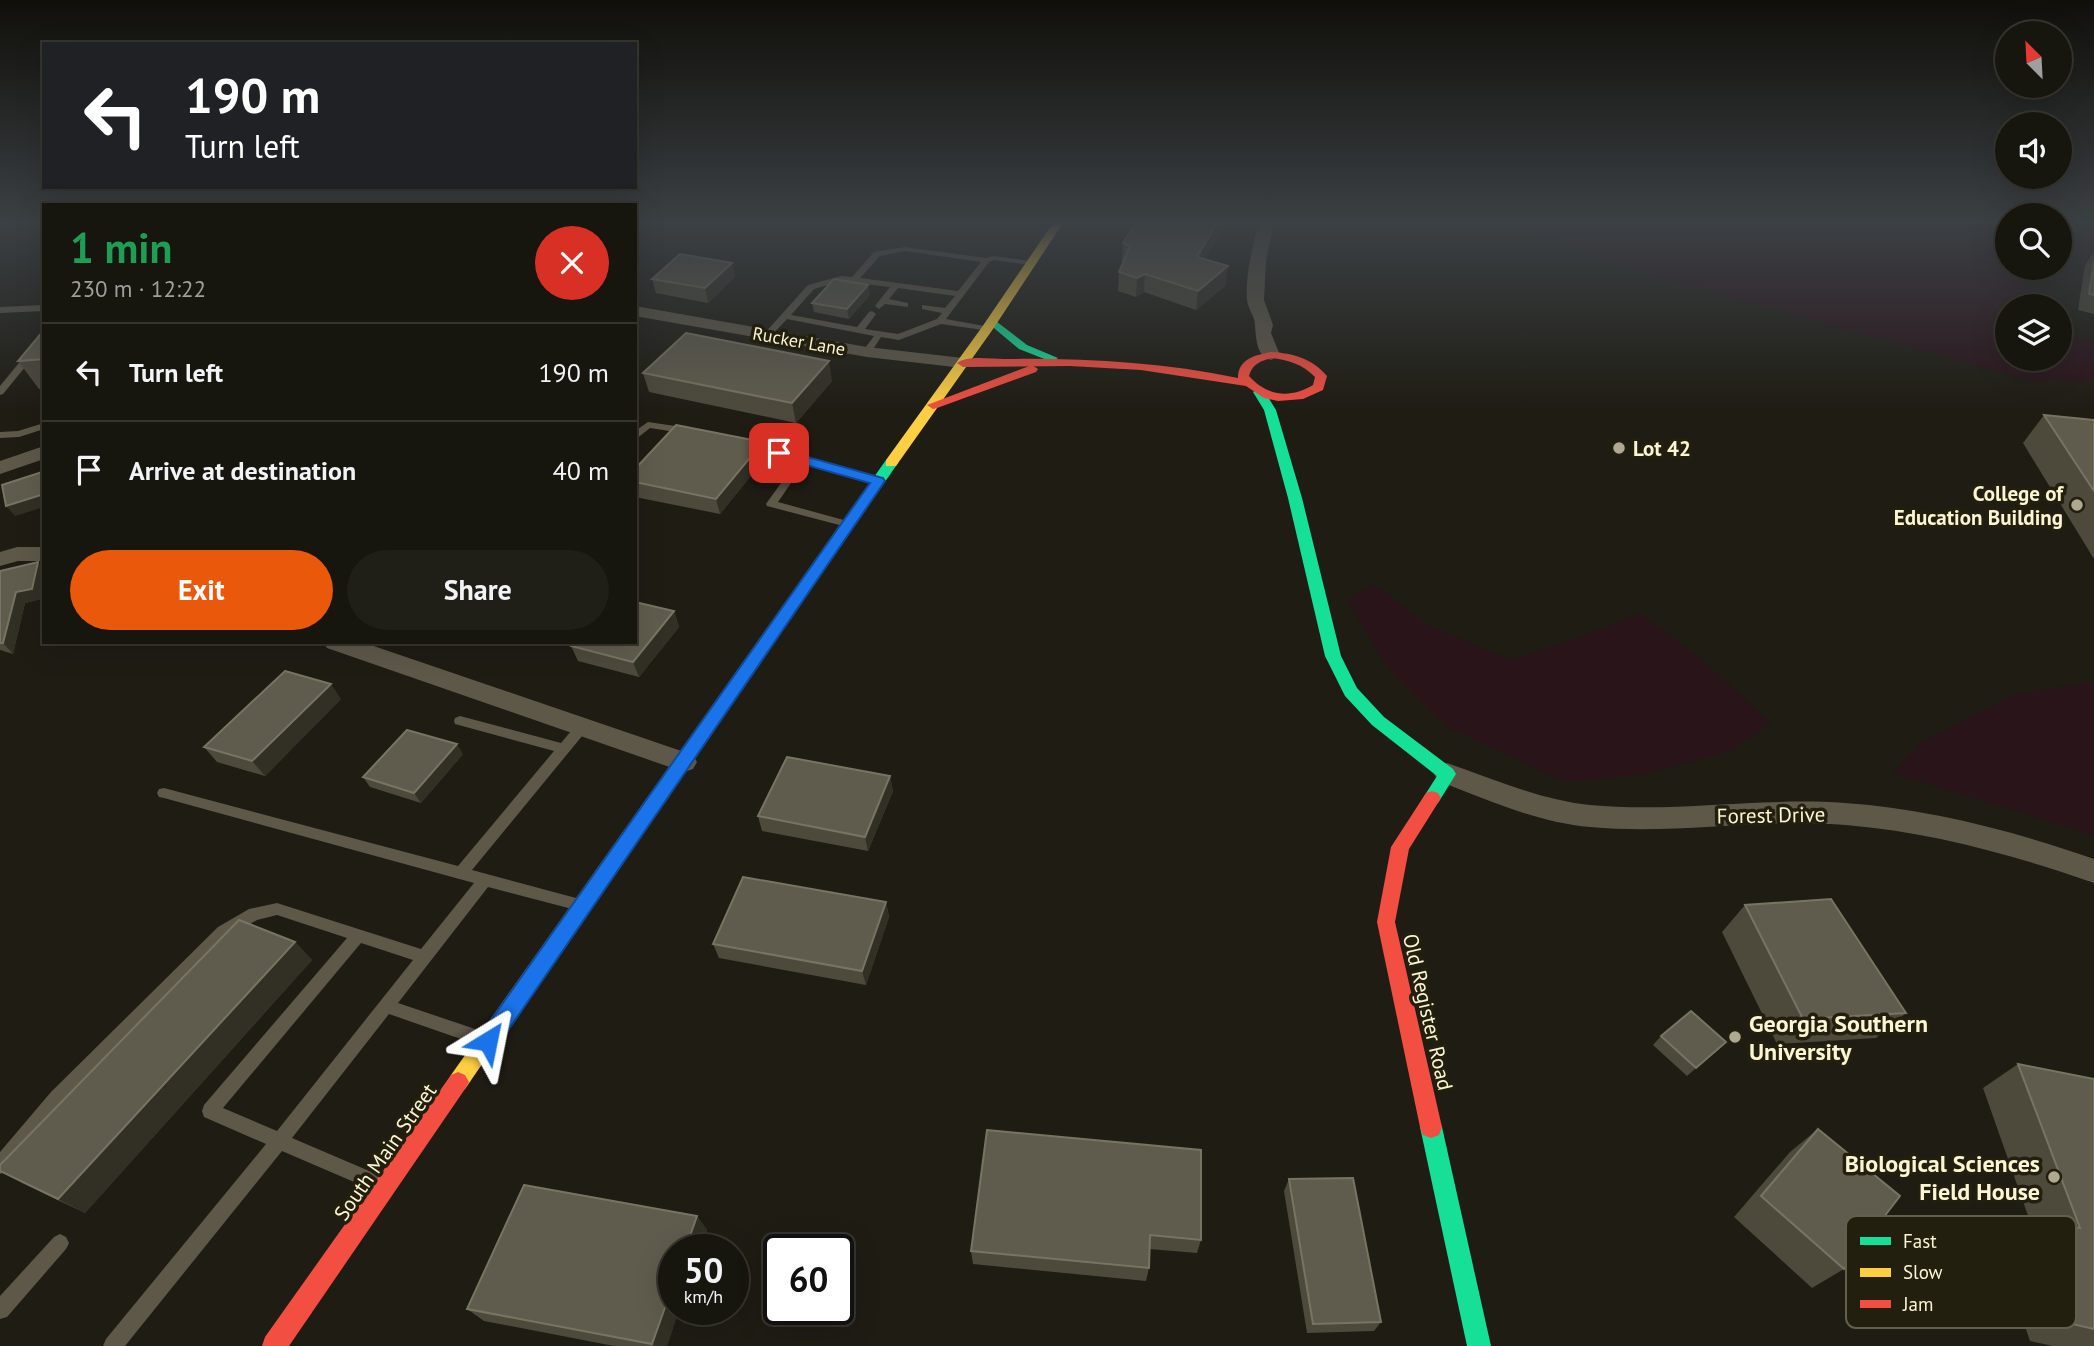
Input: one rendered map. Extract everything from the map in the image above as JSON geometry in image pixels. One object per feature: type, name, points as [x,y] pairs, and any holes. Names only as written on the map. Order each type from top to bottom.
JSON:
[{"type":"street","name":"South Main Street","points":[[274,1346],[1015,286]]},
{"type":"street","points":[[1256,286],[1255,300],[1264,325],[1264,357]]},
{"type":"street","name":"Rucker Lane","points":[[637,311],[867,352],[963,363]]},
{"type":"street","points":[[989,325],[1023,347],[1068,363]]},
{"type":"street","points":[[1264,325],[1275,332],[1294,357]]},
{"type":"street","points":[[1264,357],[1244,369],[1243,376],[1270,411],[1295,498],[1333,656],[1352,692],[1378,721],[1447,774]]},
{"type":"street","points":[[963,363],[1050,362],[1163,368],[1233,364],[1264,357],[1294,357],[1312,365],[1321,376],[1319,387],[1306,396],[1295,418]]},
{"type":"street","points":[[933,405],[1050,362]]},
{"type":"street","points":[[1163,368],[1253,388],[1281,398],[1306,396]]},
{"type":"street","points":[[0,468],[42,453]]},
{"type":"street","points":[[1295,498],[1299,454]]},
{"type":"street","points":[[0,559],[17,554],[42,554]]},
{"type":"street","points":[[340,644],[684,762]]},
{"type":"street","name":"Forest Drive","points":[[1447,774],[1521,801],[1588,816],[1678,819],[1767,811],[1847,814],[1946,828],[2094,871]]},
{"type":"street","name":"Old Register Road","points":[[1447,774],[1400,847],[1386,922],[1479,1346]]},
{"type":"lane","points":[[766,335],[815,286]]},
{"type":"lane","points":[[895,286],[881,304],[905,305]]},
{"type":"lane","points":[[902,286],[960,294]]},
{"type":"lane","points":[[785,316],[900,337],[938,321],[966,286]]},
{"type":"lane","points":[[0,323],[5,309],[42,307]]},
{"type":"lane","points":[[925,307],[947,311]]},
{"type":"lane","points":[[859,330],[872,314]]},
{"type":"lane","points":[[915,319],[989,325]]},
{"type":"lane","points":[[867,352],[879,334]]},
{"type":"lane","points":[[0,392],[42,340]]},
{"type":"lane","points":[[4,434],[12,428],[42,419]]},
{"type":"lane","points":[[637,435],[648,425],[695,432]]},
{"type":"lane","points":[[4,434],[19,434],[42,427]]},
{"type":"lane","points":[[743,444],[878,481]]},
{"type":"lane","points":[[803,460],[771,504],[847,524]]},
{"type":"lane","points":[[460,721],[564,749]]},
{"type":"lane","points":[[461,873],[582,727]]},
{"type":"lane","points":[[164,793],[583,906]]},
{"type":"lane","points":[[113,1346],[281,1139],[485,880]]},
{"type":"lane","points":[[0,1165],[57,1098],[223,932],[254,915],[277,909],[425,957]]},
{"type":"lane","points":[[358,936],[210,1111],[281,1139],[386,1187]]},
{"type":"lane","points":[[386,1006],[488,1041]]},
{"type":"lane","points":[[0,1310],[60,1243]]},
{"type":"shaded area","points":[[1689,286],[2023,286],[2021,294],[1995,294],[1995,371]]},
{"type":"shaded area","points":[[2072,336],[2094,341],[2094,381],[2031,381],[1995,371],[2072,371]]},
{"type":"shaded area","points":[[1374,584],[1426,624],[1511,660],[1581,637],[1640,613],[1708,665],[1771,723],[1732,750],[1646,774],[1565,782],[1448,727],[1386,665],[1347,600]]},
{"type":"shaded area","points":[[2094,683],[2094,835],[1893,773],[1921,742],[2016,694]]},
{"type":"building","points":[[828,286],[867,286],[847,309],[812,303]]},
{"type":"building","points":[[1182,286],[1204,286],[1198,291]]},
{"type":"building","points":[[2090,286],[2094,286],[2094,295],[2089,294]]},
{"type":"building","points":[[42,332],[42,359],[18,361]]},
{"type":"building","points":[[686,333],[829,361],[792,403],[643,373]]},
{"type":"building","points":[[2044,415],[2094,420],[2094,491]]},
{"type":"building","points":[[676,425],[763,442],[716,499],[637,482],[637,467]]},
{"type":"building","points":[[42,472],[42,495],[6,506],[2,485]]},
{"type":"building","points":[[38,562],[32,589],[16,592],[3,643],[0,643],[0,571]]},
{"type":"building","points":[[637,602],[674,611],[633,662],[571,646],[637,644]]},
{"type":"building","points":[[285,671],[331,684],[252,761],[204,747]]},
{"type":"building","points":[[407,730],[457,744],[414,793],[363,777]]},
{"type":"building","points":[[787,757],[890,776],[865,837],[758,816]]},
{"type":"building","points":[[743,877],[886,902],[862,971],[713,944]]},
{"type":"building","points":[[1831,899],[1906,1013],[1803,1019],[1745,905]]},
{"type":"building","points":[[239,920],[295,942],[58,1199],[0,1171],[0,1165]]},
{"type":"building","points":[[1691,1011],[1726,1042],[1696,1068],[1661,1036]]},
{"type":"building","points":[[2018,1064],[2094,1079],[2094,1329],[2076,1325],[2076,1228],[2080,1228]]},
{"type":"building","points":[[1818,1129],[1900,1196],[1885,1216],[1846,1216],[1844,1269],[1761,1196]]},
{"type":"building","points":[[987,1130],[1201,1150],[1201,1240],[1150,1235],[1149,1268],[971,1251]]},
{"type":"building","points":[[1353,1178],[1381,1322],[1313,1324],[1289,1179]]},
{"type":"building","points":[[524,1185],[697,1216],[691,1234],[658,1234],[659,1325],[652,1344],[467,1309]]},
{"type":"traffic: fast","points":[[992,321],[1023,347],[1052,358]]},
{"type":"traffic: fast","points":[[1259,392],[1270,410],[1295,498],[1333,656],[1351,692],[1378,721],[1447,774],[1432,798]]},
{"type":"traffic: fast","points":[[629,837],[891,463]]},
{"type":"traffic: fast","points":[[1431,1127],[1479,1346]]},
{"type":"traffic: slow","points":[[891,463],[1016,286]]},
{"type":"traffic: slow","points":[[458,1082],[629,837]]},
{"type":"traffic: jam","points":[[1271,355],[1305,363],[1321,376],[1319,387],[1309,393],[1289,398],[1278,398],[1259,391],[1243,376],[1244,371],[1253,361],[1271,355]]},
{"type":"traffic: jam","points":[[963,363],[1106,364],[1176,371],[1247,383]]},
{"type":"traffic: jam","points":[[933,405],[1032,369]]},
{"type":"traffic: jam","points":[[1431,1127],[1386,922],[1400,847],[1432,798]]},
{"type":"traffic: jam","points":[[274,1346],[458,1082]]},
{"type":"place","name":"Lot 42","points":[[1619,448]]},
{"type":"place","name":"College of Education Building","points":[[2077,505]]},
{"type":"place","name":"Georgia Southern University","points":[[1735,1037]]},
{"type":"place","name":"Biological Sciences Field House","points":[[2054,1177]]},
{"type":"route","points":[[488,1041],[878,481],[779,453]]}]
